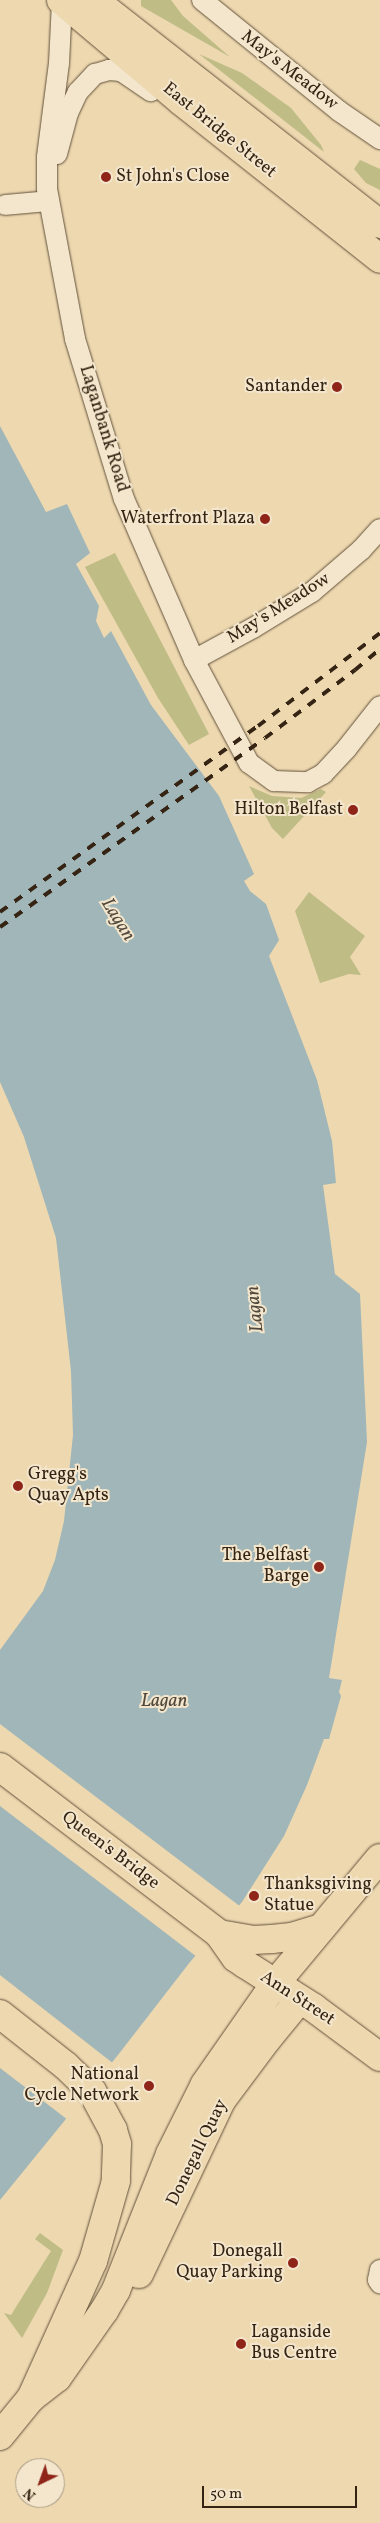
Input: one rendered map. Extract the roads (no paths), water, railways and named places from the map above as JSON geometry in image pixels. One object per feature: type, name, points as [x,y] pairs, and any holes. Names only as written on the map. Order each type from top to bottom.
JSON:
[{"type":"main road","name":"East Bridge Street","points":[[62,1],[181,101],[380,259]]},
{"type":"main road","name":"East Bridge Street","points":[[108,5],[380,224]]},
{"type":"main road","name":"Queen's Bridge","points":[[0,1767],[220,1934]]},
{"type":"main road","name":"Donegall Quay","points":[[0,2436],[31,2398],[57,2378],[104,2311],[116,2290],[170,2154],[192,2108],[241,2030],[274,1985],[380,1858]]},
{"type":"main road","points":[[220,1934],[253,1940],[272,1939],[292,1937],[321,1928]]},
{"type":"main road","name":"Ann Street","points":[[220,1934],[236,1958],[274,1985],[300,1999],[380,2058]]},
{"type":"main road","name":"Donegall Quay","points":[[104,2311],[128,2288],[142,2271],[178,2188],[221,2101],[300,1999]]},
{"type":"main road","name":"Donegall Quay","points":[[0,2014],[66,2066],[92,2091],[113,2130],[117,2144],[116,2182],[92,2261],[31,2398]]},
{"type":"street","name":"May's Meadow","points":[[202,0],[339,111],[380,138]]},
{"type":"street","name":"Laganbank Road","points":[[62,1],[59,63],[47,157],[48,195],[76,339],[101,428],[124,499],[194,660],[249,763],[274,781],[308,782],[323,774],[380,706]]},
{"type":"street","name":"Laganbank Road","points":[[48,195],[68,113],[78,92],[94,74],[109,70],[121,71],[157,96],[181,101]]},
{"type":"street","points":[[5,205],[48,195]]},
{"type":"street","name":"May's Meadow","points":[[194,660],[253,628],[312,592],[355,556],[380,529]]},
{"type":"street","points":[[380,2270],[378,2280],[380,2283]]},
{"type":"water","name":"Lagan","points":[[0,426],[46,512],[67,504],[90,553],[76,564],[99,606],[96,621],[104,638],[111,631],[151,705],[219,796],[254,874],[244,881],[250,891],[266,904],[279,940],[269,956],[317,1080],[332,1141],[336,1183],[323,1185],[335,1274],[360,1294],[367,1442],[329,1678],[342,1680],[339,1692],[341,1696],[329,1739],[324,1739],[307,1785],[284,1836],[242,1902],[190,1962],[118,2055],[0,2200],[0,1650],[43,1591],[55,1560],[64,1521],[73,1435],[71,1371],[56,1238],[24,1137],[0,1082]]},
{"type":"railway","points":[[0,912],[258,726],[380,633]]},
{"type":"railway","points":[[0,927],[265,738],[380,649]]},
{"type":"place","name":"St John's Close","points":[[106,177]]},
{"type":"place","name":"Santander","points":[[337,387]]},
{"type":"place","name":"Waterfront Plaza","points":[[265,519]]},
{"type":"place","name":"Hilton Belfast","points":[[353,810]]},
{"type":"place","name":"Gregg's Quay Apts","points":[[18,1486]]},
{"type":"place","name":"The Belfast Barge","points":[[319,1567]]},
{"type":"place","name":"Thanksgiving Statue","points":[[254,1896]]},
{"type":"place","name":"National Cycle Network","points":[[149,2086]]},
{"type":"place","name":"Donegall Quay Parking","points":[[293,2263]]},
{"type":"place","name":"Laganside Bus Centre","points":[[241,2344]]}]
